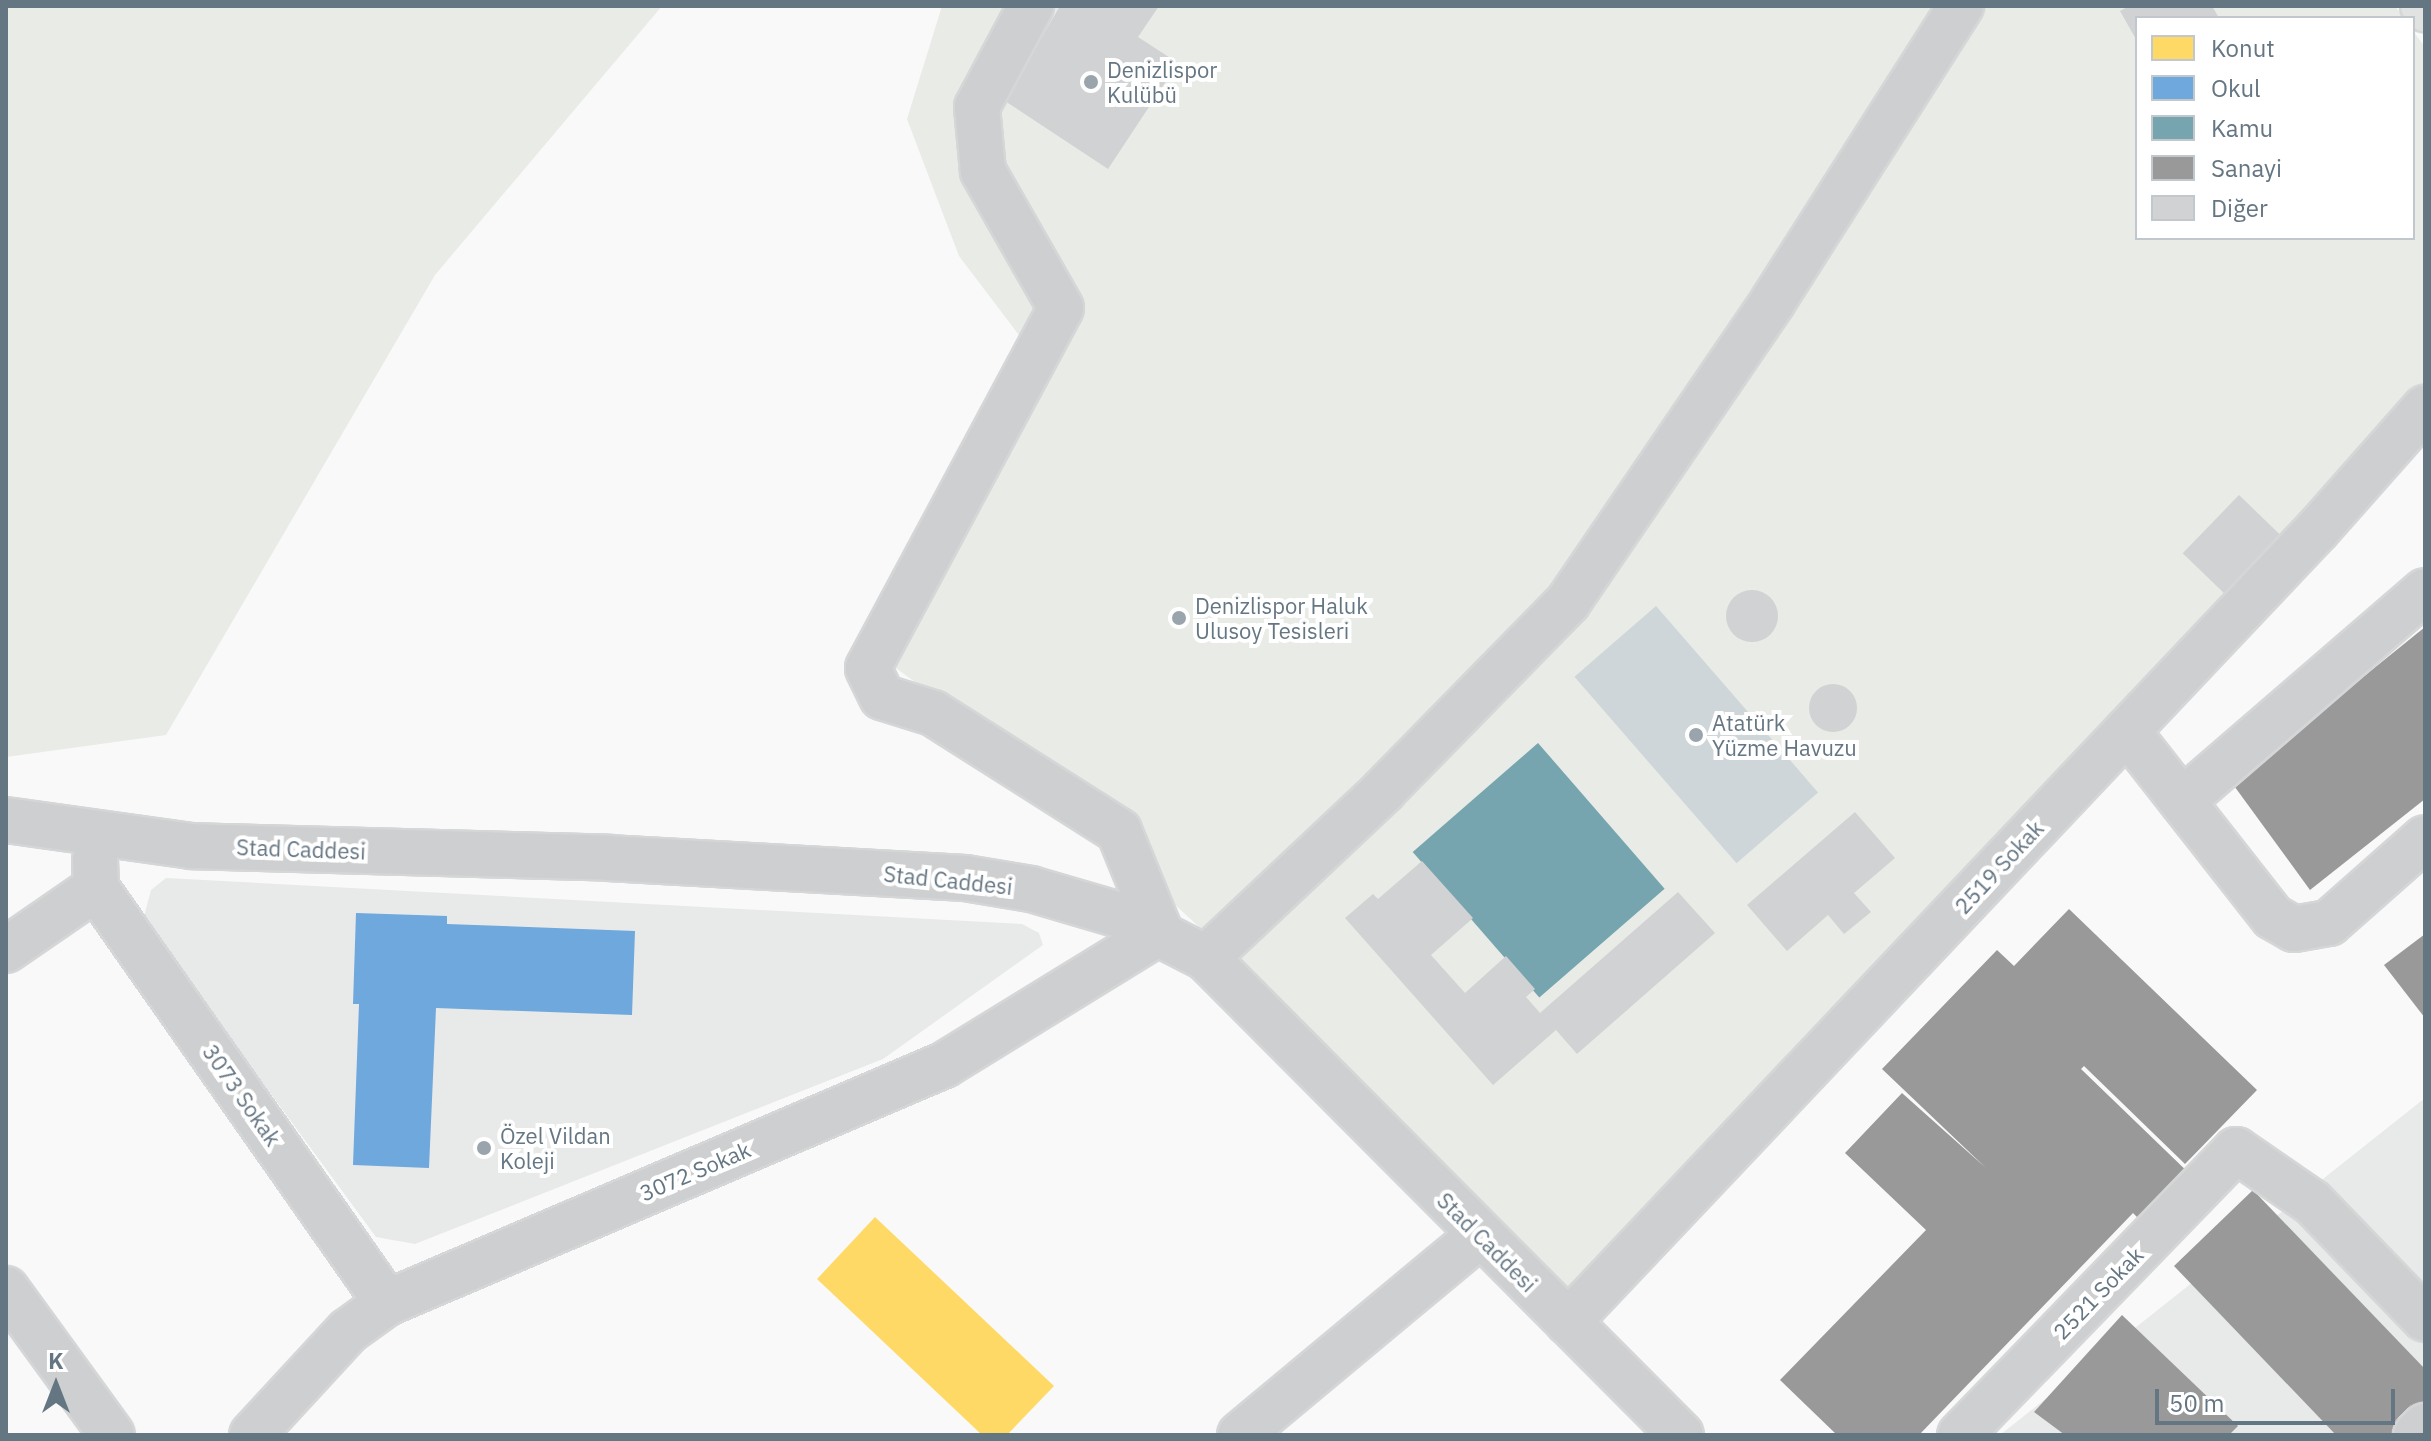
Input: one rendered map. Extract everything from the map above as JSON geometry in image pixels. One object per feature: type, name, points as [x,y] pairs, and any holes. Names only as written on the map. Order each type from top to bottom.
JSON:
[{"type":"street","points":[[1031,6],[977,107],[983,171],[1061,308],[868,668],[882,697],[933,713],[1119,831],[1160,932]]},
{"type":"street","points":[[1206,958],[1384,790],[1568,602],[1773,301],[1961,6]]},
{"type":"street","name":"2519 Sokak","points":[[1568,1322],[2127,731],[2425,408]]},
{"type":"street","points":[[2182,801],[2425,591]]},
{"type":"street","points":[[2127,731],[2273,917],[2294,929],[2329,923],[2425,838]]},
{"type":"street","name":"Stad Caddesi","points":[[6,820],[94,836],[191,846],[623,858],[965,878],[1088,904],[1160,932],[1206,958],[1681,1435]]},
{"type":"street","points":[[6,950],[96,888],[94,836]]},
{"type":"street","name":"3073 Sokak","points":[[96,888],[387,1303]]},
{"type":"street","name":"3072 Sokak","points":[[252,1435],[348,1331],[387,1303],[944,1065],[1160,932]]},
{"type":"street","name":"2521 Sokak","points":[[1960,1435],[2236,1150],[2313,1203],[2425,1319]]},
{"type":"street","points":[[1240,1435],[1480,1235]]},
{"type":"street","points":[[6,1289],[112,1435]]},
{"type":"street","points":[[2416,1435],[2425,1426]]},
{"type":"shaded area","points":[[6,6],[662,6],[435,275],[166,735],[6,757]]},
{"type":"shaded area","points":[[942,6],[2395,6],[2402,16],[2135,16],[2135,240],[2415,240],[2415,34],[2425,47],[2425,407],[1568,1322],[1480,1235],[1196,924],[999,744],[862,643],[1025,343],[959,256],[907,119]]},
{"type":"shaded area","name":"Atatürk Yüzme Havuzu","points":[[1656,606],[1818,792],[1737,863],[1574,677]]},
{"type":"shaded area","name":"Özel Vildan Koleji","points":[[166,878],[1022,924],[1039,933],[1043,945],[883,1059],[415,1244],[376,1237],[143,920],[151,890]]},
{"type":"shaded area","points":[[2425,1098],[2425,1435],[2000,1435]]},
{"type":"building: Konut","points":[[875,1217],[1054,1386],[1007,1435],[982,1435],[817,1279]]},
{"type":"building: Okul","points":[[356,913],[447,916],[447,924],[635,931],[632,1015],[436,1008],[429,1168],[353,1165],[359,1004],[353,1004]]},
{"type":"building: Kamu","points":[[1538,743],[1665,889],[1539,998],[1413,852]]},
{"type":"building: Sanayi","points":[[2425,627],[2425,799],[2310,890],[2232,783]]},
{"type":"building: Sanayi","points":[[2069,909],[2257,1090],[2185,1164],[2084,1066],[2081,1069],[2194,1178],[2147,1227],[2133,1213],[1919,1435],[1837,1435],[1780,1380],[1926,1230],[1845,1153],[1902,1093],[1986,1168],[1882,1069],[1997,950],[2014,966]]},
{"type":"building: Sanayi","points":[[2425,934],[2425,1018],[2384,965]]},
{"type":"building: Sanayi","points":[[2253,1190],[2425,1369],[2425,1413],[2402,1435],[2336,1435],[2174,1266]]},
{"type":"building: Sanayi","points":[[2122,1315],[2238,1426],[2229,1435],[2065,1435],[2034,1412]]},
{"type":"building: Diğer","name":"Denizlispor Kulübü","points":[[1060,6],[1159,6],[1138,37],[1178,63],[1108,169],[1005,101]]},
{"type":"building: Diğer","points":[[2129,6],[2212,6],[2218,16],[2135,16],[2135,37],[2120,11]]},
{"type":"building: Diğer","points":[[2239,495],[2281,536],[2225,594],[2183,553]]},
{"type":"building: Diğer","points":[[1752,590],[1770,598],[1778,616],[1770,634],[1752,642],[1734,634],[1726,616],[1734,598]]},
{"type":"building: Diğer","points":[[1833,684],[1850,691],[1857,708],[1850,725],[1833,732],[1816,725],[1809,708],[1816,691]]},
{"type":"building: Diğer","points":[[1855,812],[1895,858],[1854,893],[1871,912],[1844,934],[1828,915],[1787,951],[1747,905]]},
{"type":"building: Diğer","points":[[1422,861],[1473,918],[1431,955],[1465,993],[1506,956],[1535,989],[1526,997],[1540,1013],[1678,892],[1715,933],[1577,1054],[1556,1030],[1493,1085],[1345,918],[1373,894],[1378,899]]},
{"type":"place","name":"Denizlispor Kulübü","points":[[1091,82]]},
{"type":"place","name":"Denizlispor Haluk Ulusoy Tesisleri","points":[[1179,618]]},
{"type":"place","name":"Atatürk Yüzme Havuzu","points":[[1696,735]]},
{"type":"place","name":"Özel Vildan Koleji","points":[[484,1148]]}]
